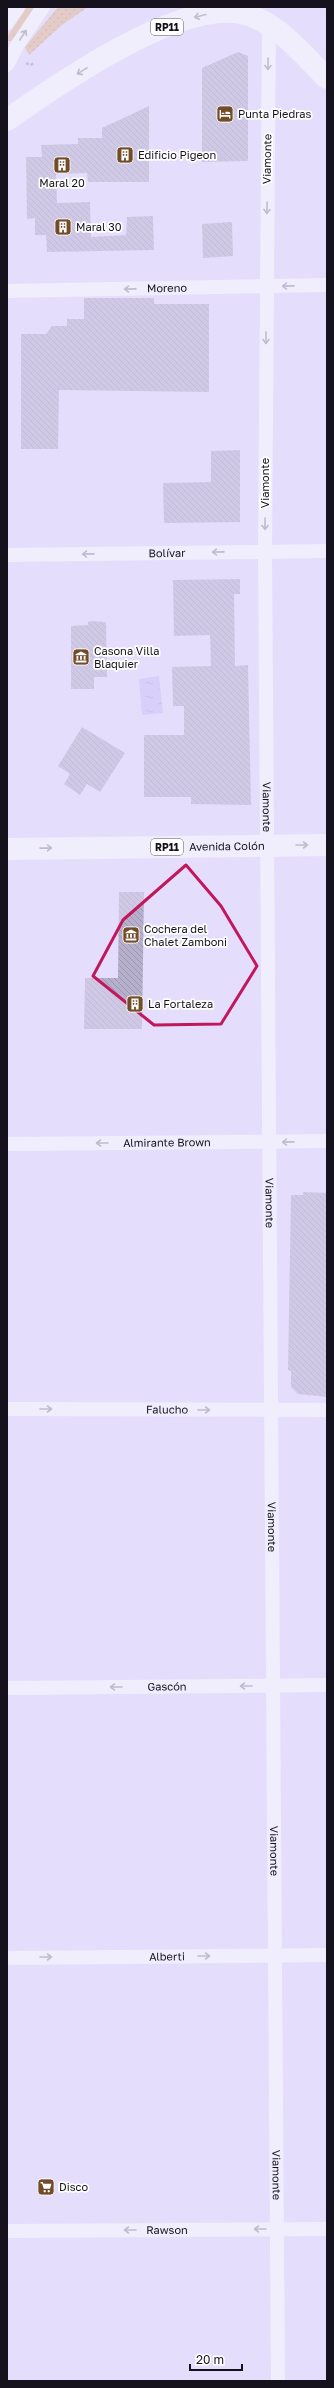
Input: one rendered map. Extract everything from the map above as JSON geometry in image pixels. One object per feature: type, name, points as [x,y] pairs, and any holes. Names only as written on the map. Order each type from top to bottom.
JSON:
[{"type":"main road","name":"RP11","points":[[7,120],[86,68],[130,44],[173,24],[202,15],[241,13],[269,25],[294,46],[327,78]]},
{"type":"main road","name":"Avenida Colón","points":[[7,849],[327,845]]},
{"type":"street","points":[[7,23],[18,7]]},
{"type":"street","points":[[7,66],[18,44],[43,7]]},
{"type":"street","name":"Viamonte","points":[[269,25],[265,551],[278,2381]]},
{"type":"street","name":"Moreno","points":[[7,291],[327,285]]},
{"type":"street","name":"Bolívar","points":[[7,555],[327,551]]},
{"type":"street","name":"Almirante Brown","points":[[7,1144],[327,1142]]},
{"type":"street","name":"Falucho","points":[[7,1409],[327,1410]]},
{"type":"street","name":"Gascón","points":[[7,1688],[327,1685]]},
{"type":"street","name":"Alberti","points":[[7,1958],[327,1955]]},
{"type":"street","name":"Rawson","points":[[7,2231],[327,2229]]},
{"type":"highlighted area","points":[[186,865],[221,906],[257,966],[221,1024],[154,1025],[93,976],[123,920]]},
{"type":"green space","points":[[27,7],[36,7],[13,41],[8,41],[7,37]]},
{"type":"green space","points":[[58,7],[88,7],[62,25],[29,55],[25,47]]},
{"type":"water","points":[[159,676],[163,713],[142,715],[139,679]]},
{"type":"building","name":"Punta Piedras","points":[[238,52],[248,56],[248,161],[202,162],[202,68]]},
{"type":"building","points":[[149,106],[149,182],[88,182],[87,173],[56,174],[57,203],[90,202],[91,237],[126,235],[127,217],[153,216],[154,250],[47,252],[46,235],[35,235],[35,218],[27,219],[26,157],[42,157],[41,145],[78,144],[78,138],[102,138],[102,128]]},
{"type":"building","points":[[232,222],[233,256],[203,258],[202,224]]},
{"type":"building","points":[[84,298],[154,298],[154,304],[209,304],[209,392],[59,390],[58,449],[21,449],[21,334],[46,334],[52,326],[67,326],[67,319],[84,319]]},
{"type":"building","points":[[240,450],[240,522],[164,523],[163,483],[211,482],[211,451]]},
{"type":"building","points":[[240,579],[240,594],[234,594],[235,666],[248,665],[251,805],[191,804],[191,797],[144,797],[144,735],[184,735],[184,706],[173,706],[172,667],[211,666],[210,635],[174,636],[173,580]]},
{"type":"building","points":[[88,622],[106,622],[107,677],[94,677],[94,689],[71,689],[71,626],[88,625]]},
{"type":"building","points":[[82,727],[125,753],[100,792],[87,784],[80,795],[64,784],[70,774],[58,766]]},
{"type":"building","name":"Cochera del Chalet Zamboni","points":[[119,892],[144,892],[142,1029],[84,1029],[85,978],[118,978]]},
{"type":"building","points":[[303,1192],[327,1193],[327,1397],[298,1394],[291,1387],[291,1371],[288,1370],[291,1195],[303,1195]]},
{"type":"place","name":"Punta Piedras","points":[[225,114]]},
{"type":"place","name":"Edificio Pigeon","points":[[125,155]]},
{"type":"place","name":"Maral 20","points":[[62,165]]},
{"type":"place","name":"Maral 30","points":[[63,227]]},
{"type":"place","name":"Casona Villa Blaquier","points":[[81,657]]},
{"type":"place","name":"Cochera del Chalet Zamboni","points":[[131,935]]},
{"type":"place","name":"La Fortaleza","points":[[135,1004]]},
{"type":"place","name":"Disco","points":[[46,2187]]}]
